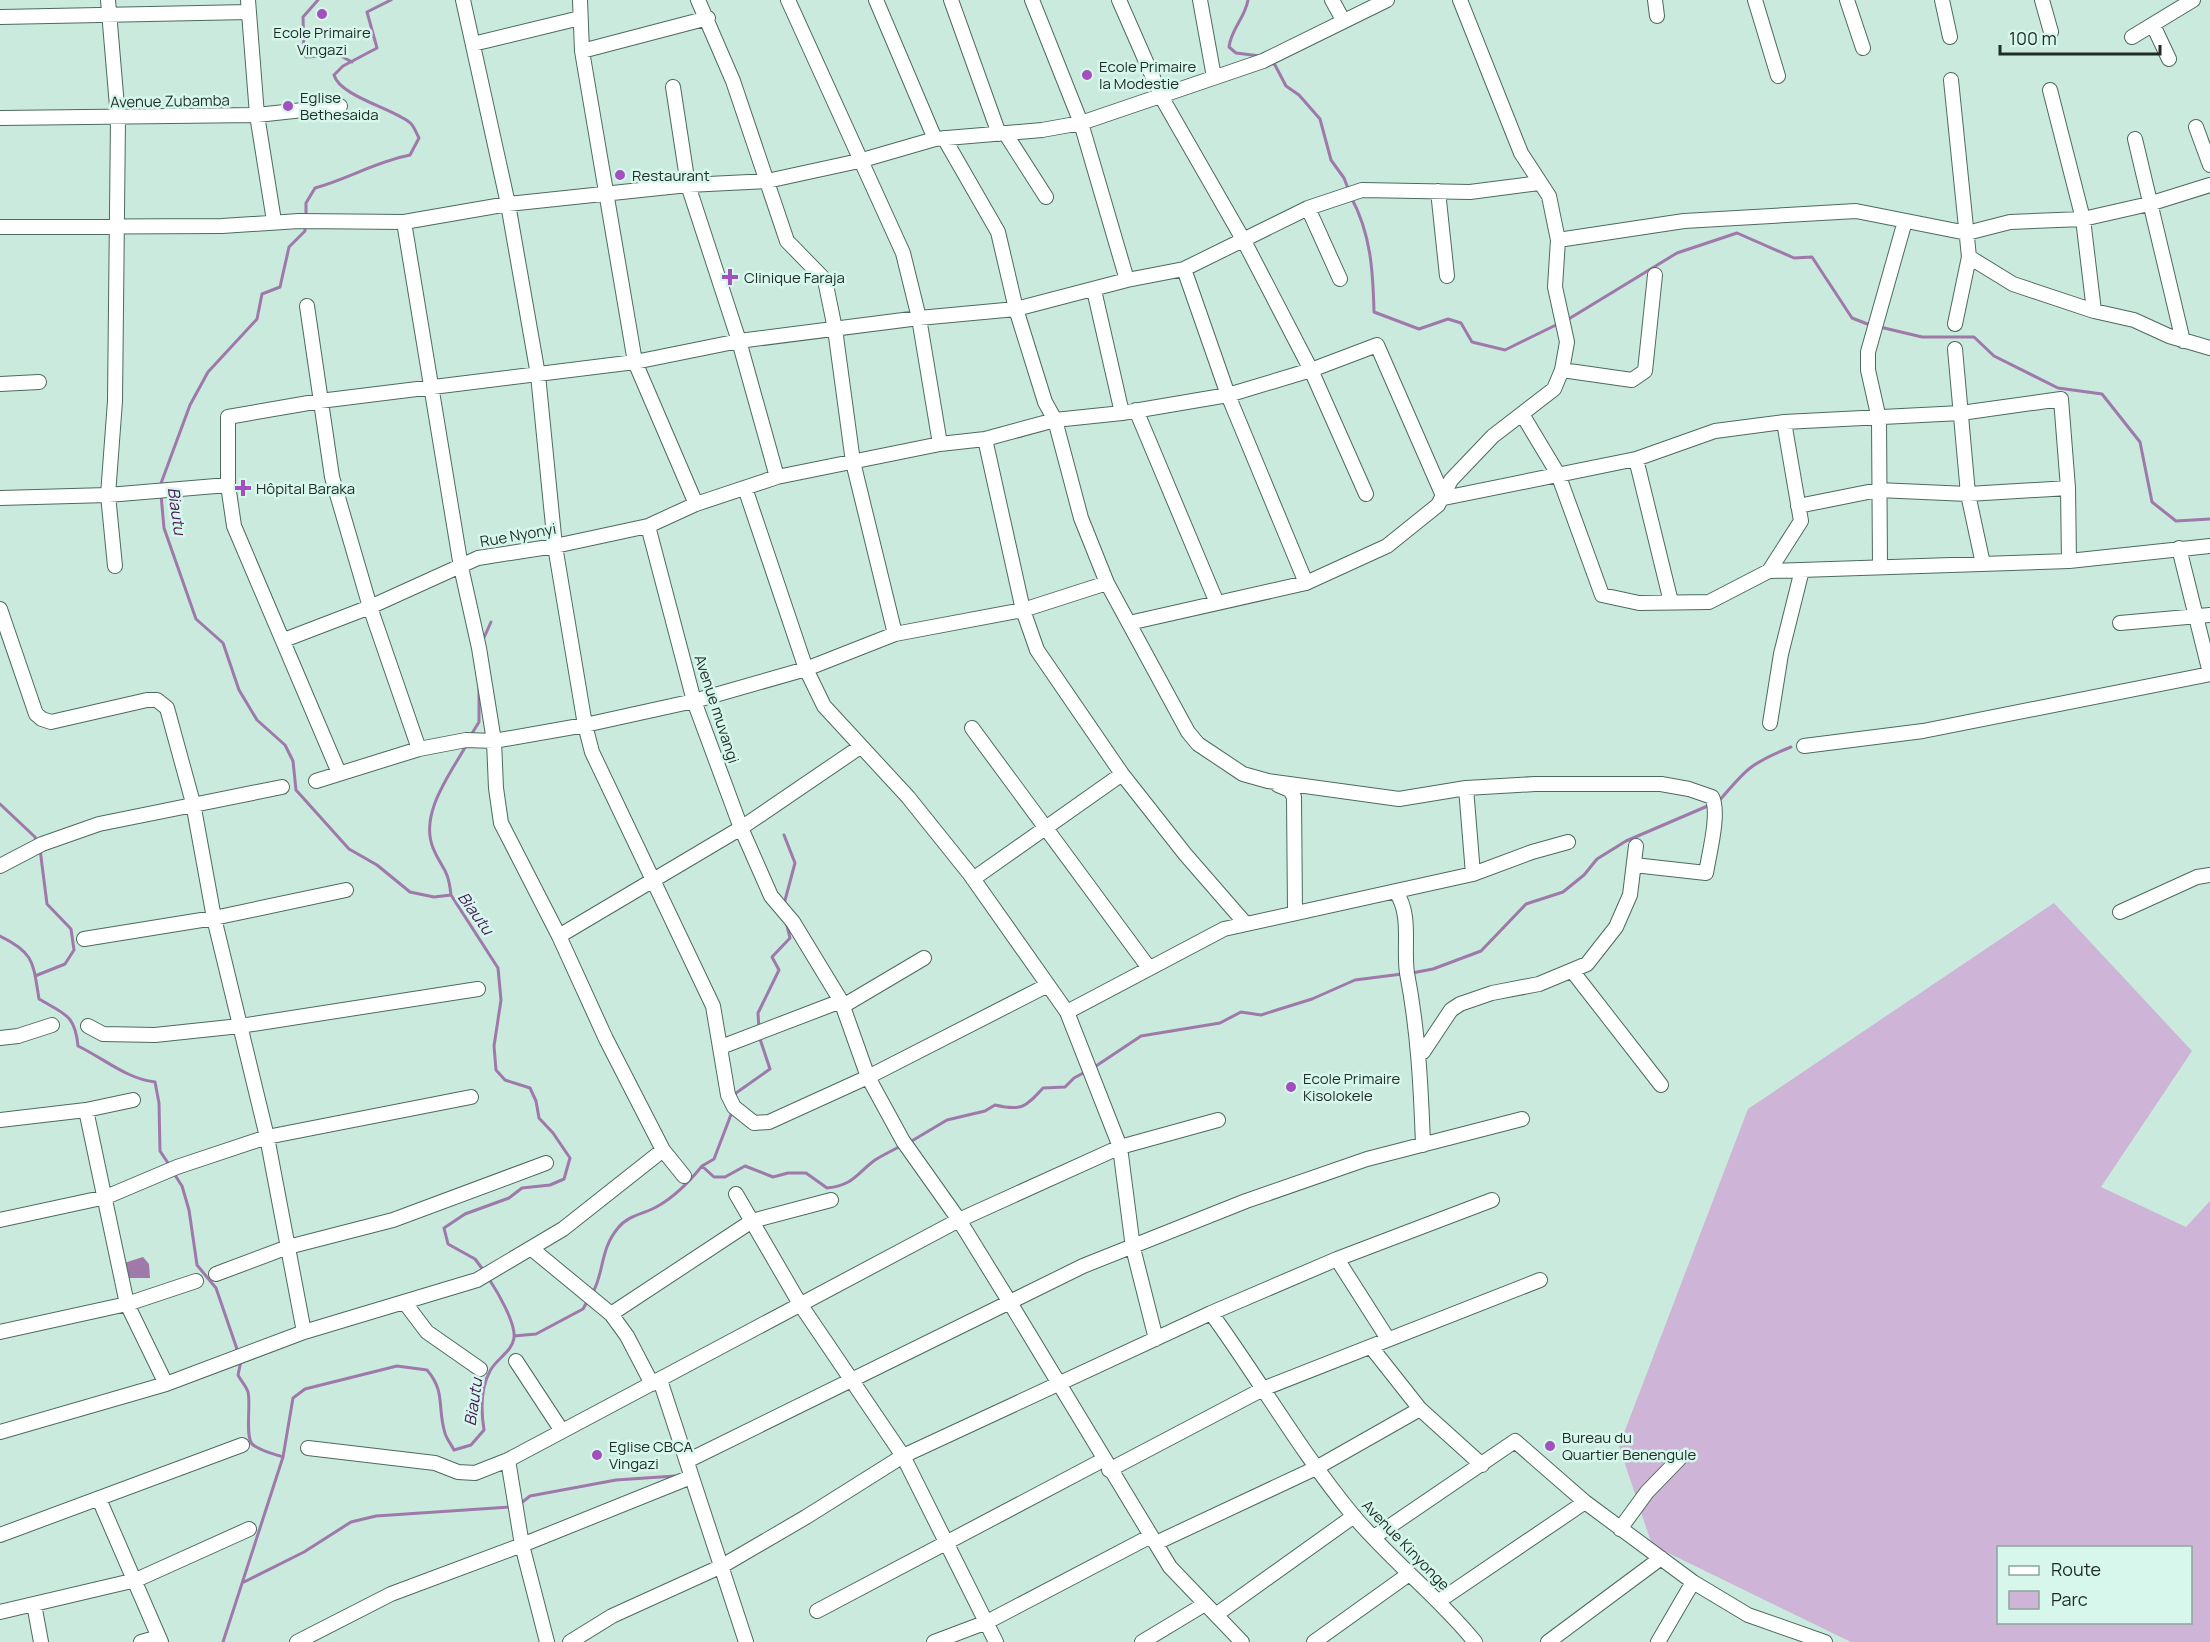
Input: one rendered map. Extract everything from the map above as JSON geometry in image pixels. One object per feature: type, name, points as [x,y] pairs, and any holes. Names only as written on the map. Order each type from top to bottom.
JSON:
[{"type":"street","points":[[108,0],[118,118],[115,401],[108,495],[115,566]]},
{"type":"street","points":[[463,0],[508,204],[538,375],[555,546],[585,725],[592,752],[713,1006],[728,1095],[734,1107],[754,1123],[769,1122],[868,1077],[1048,985]]},
{"type":"street","points":[[580,0],[582,51],[609,194],[635,362],[696,504]]},
{"type":"street","points":[[698,0],[708,18],[733,81],[787,241],[825,280],[835,329],[853,462],[895,634]]},
{"type":"street","points":[[788,0],[859,161],[903,253],[919,318],[940,444]]},
{"type":"street","points":[[876,0],[939,139],[998,232],[1016,309],[1045,402],[1055,420],[1082,518],[1107,583],[1188,732],[1198,744],[1243,774],[1290,790],[1294,797],[1295,912]]},
{"type":"street","points":[[951,0],[1002,134],[1046,197]]},
{"type":"street","points":[[1032,0],[1082,123],[1127,280]]},
{"type":"street","points":[[1119,0],[1162,98],[1244,241],[1311,370],[1366,494]]},
{"type":"street","points":[[1200,0],[1214,77]]},
{"type":"street","points":[[1332,0],[1343,20]]},
{"type":"street","points":[[0,227],[222,226],[304,221],[404,222],[508,204],[688,185],[767,181],[859,161],[939,139],[1002,134],[1082,123],[1162,98],[1269,58],[1387,0]]},
{"type":"street","points":[[1129,623],[1306,583],[1387,546],[1438,506],[1451,480],[1465,462],[1493,436],[1554,389],[1562,370],[1567,342],[1556,287],[1558,240],[1549,196],[1521,153],[1460,0]]},
{"type":"street","points":[[1655,0],[1657,15]]},
{"type":"street","points":[[1755,0],[1778,76]]},
{"type":"street","points":[[1847,0],[1863,48]]},
{"type":"street","points":[[1942,0],[1950,37]]},
{"type":"street","points":[[2042,0],[2051,32]]},
{"type":"street","points":[[2132,37],[2193,0]]},
{"type":"street","points":[[0,17],[110,16],[248,6],[257,115],[274,222]]},
{"type":"street","points":[[473,44],[580,18]]},
{"type":"street","points":[[582,51],[708,18]]},
{"type":"street","points":[[2153,25],[2169,59]]},
{"type":"street","points":[[1951,80],[1970,256],[1955,324]]},
{"type":"street","points":[[673,87],[688,185],[739,341],[777,477]]},
{"type":"street","points":[[2050,90],[2083,219],[2094,311]]},
{"type":"street","name":"Avenue Zubamba","points":[[0,118],[257,115],[340,106]]},
{"type":"street","points":[[2196,127],[2210,165]]},
{"type":"street","points":[[2135,139],[2183,340]]},
{"type":"street","points":[[339,774],[234,526],[228,485],[228,417],[320,401],[635,362],[739,341],[919,318],[1016,309],[1127,280],[1184,269],[1308,208],[1362,190],[1470,192],[1539,183]]},
{"type":"street","points":[[1558,240],[1684,221],[1856,210],[1966,233],[2010,222],[2083,219],[2150,204],[2210,185]]},
{"type":"street","points":[[1438,191],[1447,276]]},
{"type":"street","points":[[1308,208],[1340,279]]},
{"type":"street","points":[[1880,566],[1879,419],[1868,370],[1868,352],[1905,221]]},
{"type":"street","points":[[404,222],[461,567],[479,648],[494,741],[496,788],[501,823],[559,936],[606,1039],[663,1150],[684,1176]]},
{"type":"street","points":[[1970,256],[2013,284],[2094,311],[2134,320],[2183,340],[2210,348]]},
{"type":"street","points":[[1184,269],[1228,395],[1306,583]]},
{"type":"street","points":[[1562,370],[1632,380],[1645,371],[1655,275]]},
{"type":"street","points":[[1094,290],[1129,412],[1217,603]]},
{"type":"street","points":[[307,306],[332,477],[370,607],[419,749]]},
{"type":"street","name":"Rue Nyonyi","points":[[284,640],[370,607],[478,558],[555,546],[648,526],[696,504],[777,477],[940,444],[985,439],[1055,420],[1129,412],[1228,395],[1311,370],[1377,345],[1444,498]]},
{"type":"street","points":[[1955,349],[1968,494],[1983,564]]},
{"type":"street","points":[[0,384],[39,382]]},
{"type":"street","points":[[1444,498],[1636,459],[1715,431],[1784,422],[1879,419],[1961,413],[2061,399],[2068,488],[2069,561]]},
{"type":"street","points":[[1522,414],[1558,474],[1602,595],[1639,603],[1709,602],[1769,571],[2069,561],[2210,546]]},
{"type":"street","points":[[1769,571],[1801,521],[1784,422]]},
{"type":"street","points":[[985,439],[1023,610],[1037,650],[1122,774],[1185,854],[1245,923]]},
{"type":"street","points":[[1636,459],[1671,602]]},
{"type":"street","points":[[0,498],[162,492],[228,485]]},
{"type":"street","points":[[745,488],[806,669],[824,706],[909,797],[973,879],[1067,1012],[1120,1147],[1133,1248],[1156,1339]]},
{"type":"street","points":[[1798,506],[1878,490],[1968,494],[2068,488]]},
{"type":"street","name":"Avenue muvangi","points":[[648,526],[694,701],[741,828],[771,896],[794,922],[842,1004],[868,1077],[906,1144],[959,1220],[1170,1567],[1242,1642]]},
{"type":"street","points":[[1804,746],[1923,731],[2210,674],[2179,548]]},
{"type":"street","points":[[1770,723],[1781,654],[1802,570]]},
{"type":"street","points":[[316,781],[419,749],[469,740],[494,741],[585,725],[694,701],[806,669],[895,634],[1023,610],[1107,583]]},
{"type":"street","points":[[0,609],[36,714],[42,719],[51,722],[147,700],[157,700],[168,708],[193,803],[214,918],[267,1137],[304,1332]]},
{"type":"street","points":[[2120,623],[2210,615]]},
{"type":"street","points":[[972,728],[1149,968]]},
{"type":"street","points":[[559,936],[651,879],[741,828],[860,747]]},
{"type":"street","points":[[973,879],[1046,830],[1122,774]]},
{"type":"street","points":[[1268,781],[1399,799],[1466,788],[1535,784],[1661,784],[1698,791],[1712,797],[1715,803],[1714,816],[1706,873],[1634,865]]},
{"type":"street","points":[[0,866],[38,846],[99,824],[193,803],[282,787]]},
{"type":"street","points":[[1466,788],[1473,874]]},
{"type":"street","points":[[1067,1012],[1224,929],[1473,874],[1532,852],[1568,842]]},
{"type":"street","points":[[1419,1053],[1424,1052],[1451,1010],[1460,1004],[1492,993],[1520,989],[1573,972],[1587,964],[1616,927],[1630,895],[1636,846]]},
{"type":"street","points":[[2120,912],[2197,877],[2210,875]]},
{"type":"street","points":[[84,939],[214,918],[346,890]]},
{"type":"street","points":[[1396,892],[1404,903],[1407,973],[1419,1053],[1424,1145]]},
{"type":"street","points":[[721,1047],[842,1004],[924,958]]},
{"type":"street","points":[[1573,972],[1661,1085]]},
{"type":"street","points":[[88,1026],[103,1034],[145,1035],[240,1026],[478,989]]},
{"type":"street","points":[[0,1038],[18,1036],[52,1024]]},
{"type":"street","points":[[0,1220],[106,1197],[173,1169],[267,1137],[471,1097]]},
{"type":"street","points":[[0,1120],[86,1110],[133,1100]]},
{"type":"street","points":[[86,1110],[127,1304],[166,1384]]},
{"type":"street","points":[[687,1461],[1083,1266],[1133,1248],[1246,1201],[1367,1159],[1522,1119]]},
{"type":"street","points":[[308,1448],[435,1463],[458,1472],[475,1473],[508,1460],[959,1220],[1120,1147],[1218,1120]]},
{"type":"street","points":[[0,1432],[166,1384],[304,1332],[477,1280],[563,1229],[663,1150]]},
{"type":"street","points":[[216,1274],[288,1247],[393,1220],[546,1163]]},
{"type":"street","points":[[736,1194],[800,1304],[903,1456],[996,1642]]},
{"type":"street","points":[[611,1314],[752,1221],[831,1200]]},
{"type":"street","points":[[570,1642],[612,1616],[722,1566],[806,1518],[903,1456],[1211,1313],[1337,1260],[1492,1200]]},
{"type":"street","points":[[532,1249],[611,1314],[656,1382],[687,1461],[746,1642]]},
{"type":"street","points":[[1337,1260],[1388,1339]]},
{"type":"street","points":[[817,1611],[947,1542],[1265,1388],[1540,1280]]},
{"type":"street","points":[[0,1332],[127,1304],[196,1281]]},
{"type":"street","points":[[405,1303],[427,1332],[480,1369]]},
{"type":"street","name":"Avenue Kinyonge","points":[[1211,1313],[1265,1388],[1316,1468],[1354,1516],[1408,1575],[1438,1601],[1471,1641]]},
{"type":"street","points":[[1371,1347],[1420,1409],[1482,1465]]},
{"type":"street","points":[[516,1361],[562,1431]]},
{"type":"street","points":[[934,1642],[987,1622],[1153,1540],[1316,1468],[1420,1409]]},
{"type":"street","points":[[1374,1538],[1515,1441],[1620,1529],[1693,1582],[1748,1615],[1825,1642]]},
{"type":"street","points":[[0,1536],[242,1445]]},
{"type":"street","points":[[1620,1529],[1647,1492],[1680,1458]]},
{"type":"street","points":[[508,1460],[522,1545],[547,1642]]},
{"type":"street","points":[[297,1642],[391,1594],[522,1545],[691,1477]]},
{"type":"street","points":[[99,1499],[160,1640],[141,1642]]},
{"type":"street","points":[[1438,1601],[1586,1502]]},
{"type":"street","points":[[1217,1614],[1354,1516]]},
{"type":"street","points":[[0,1612],[136,1580],[249,1529]]},
{"type":"street","points":[[1548,1642],[1660,1558]]},
{"type":"street","points":[[1314,1642],[1408,1575]]},
{"type":"street","points":[[1658,1642],[1693,1582]]},
{"type":"street","points":[[34,1604],[40,1642]]},
{"type":"street","points":[[1142,1642],[1205,1604]]},
{"type":"green space","points":[[2054,903],[2192,1051],[2101,1187],[2186,1227],[2210,1201],[2210,1642],[1851,1642],[1652,1545],[1619,1446],[1748,1109]]},
{"type":"shaded area","points":[[143,1257],[149,1264],[150,1278],[127,1278],[124,1263]]},
{"type":"waterway","points":[[318,0],[303,17],[304,54],[306,57],[339,55],[352,62]]},
{"type":"waterway","name":"Biautu","points":[[306,218],[306,203],[315,188],[410,155],[419,138],[409,122],[346,89],[334,75],[343,66],[377,48],[367,12],[391,0]]},
{"type":"waterway","points":[[1248,0],[1229,47],[1236,53],[1260,56]]},
{"type":"waterway","points":[[1270,62],[1275,65],[1286,86],[1299,95],[1320,119],[1331,160],[1344,178],[1349,191]]},
{"type":"waterway","points":[[1351,197],[1363,225],[1370,253],[1374,312],[1419,329],[1448,319],[1461,323],[1472,342],[1505,350],[1558,324]]},
{"type":"waterway","name":"Biautu","points":[[160,486],[190,405],[208,372],[257,319],[262,294],[280,287],[289,247],[305,231],[305,225]]},
{"type":"waterway","points":[[1567,320],[1677,253],[1737,233],[1794,258],[1812,257],[1852,318],[1870,325]]},
{"type":"waterway","points":[[1880,327],[1922,337],[1974,337],[1994,356],[2058,388],[2102,394],[2140,442],[2152,502],[2176,521],[2210,519]]},
{"type":"waterway","name":"Biautu","points":[[161,495],[164,528],[196,619],[223,643],[239,690],[257,720],[285,745],[293,761],[296,790],[349,849],[377,865],[410,892],[434,897],[451,895],[498,968],[501,1000],[494,1046],[496,1070],[505,1080],[530,1088],[536,1101],[539,1118],[553,1133],[570,1158],[564,1179],[550,1185],[522,1188],[509,1198],[465,1214],[444,1228],[448,1244],[475,1259],[484,1271]]},
{"type":"waterway","points":[[482,642],[491,622]]},
{"type":"waterway","points":[[471,735],[479,722],[479,687]]},
{"type":"waterway","points":[[451,895],[446,874],[433,848],[430,821],[439,794],[467,744]]},
{"type":"waterway","points":[[1719,801],[1750,768],[1791,747]]},
{"type":"waterway","points":[[0,804],[35,837],[37,843]]},
{"type":"waterway","points":[[1412,973],[1433,969],[1481,951],[1526,904],[1563,892],[1584,875],[1597,859],[1626,841],[1710,805]]},
{"type":"waterway","points":[[784,835],[795,863],[784,904]]},
{"type":"waterway","points":[[35,976],[65,964],[74,950],[71,929],[47,904],[40,849]]},
{"type":"waterway","points":[[759,1030],[758,1013],[779,970],[772,957],[790,938],[786,922]]},
{"type":"waterway","points":[[0,936],[26,954],[33,968],[39,999],[67,1016],[74,1027],[78,1046],[135,1077],[155,1082],[159,1103],[160,1151],[170,1166]]},
{"type":"waterway","points":[[1093,1068],[1141,1036],[1220,1023],[1241,1012],[1261,1015],[1312,999],[1355,980],[1402,974]]},
{"type":"waterway","points":[[735,1097],[736,1093],[770,1069],[759,1036]]},
{"type":"waterway","points":[[910,1142],[947,1120],[985,1111],[995,1105],[1017,1108],[1027,1104],[1043,1088],[1065,1087],[1074,1078],[1087,1071]]},
{"type":"waterway","points":[[702,1166],[714,1159],[732,1112]]},
{"type":"waterway","points":[[593,1292],[608,1244],[618,1228],[627,1220],[671,1198],[702,1166],[714,1177],[725,1177],[745,1166],[773,1177],[788,1173],[806,1173],[827,1188],[849,1182],[875,1160],[901,1146]]},
{"type":"waterway","points":[[173,1172],[182,1186],[189,1210],[197,1265],[216,1288],[238,1352]]},
{"type":"waterway","name":"Biautu","points":[[223,1642],[283,1457],[293,1398],[305,1389],[397,1366],[427,1370],[437,1386],[447,1439],[454,1450],[471,1445],[484,1430],[482,1415],[484,1385],[493,1367],[513,1343],[514,1338],[509,1316],[489,1279]]},
{"type":"waterway","points":[[514,1336],[536,1334],[583,1309],[588,1300]]},
{"type":"waterway","points":[[241,1361],[238,1375],[248,1392],[250,1440],[259,1449],[283,1457]]},
{"type":"waterway","points":[[520,1504],[530,1496],[616,1480],[675,1476]]},
{"type":"waterway","points":[[244,1582],[304,1552],[351,1522],[376,1516],[511,1507]]},
{"type":"place","name":"Ecole Primaire Vingazi","points":[[322,14]]},
{"type":"place","name":"Ecole Primaire la Modestie","points":[[1087,75]]},
{"type":"place","name":"Eglise Bethesaida","points":[[288,106]]},
{"type":"place","name":"Restaurant","points":[[620,175]]},
{"type":"place","name":"Clinique Faraja","points":[[730,277]]},
{"type":"place","name":"Hôpital Baraka","points":[[243,488]]},
{"type":"place","name":"Ecole Primaire Kisolokele","points":[[1291,1087]]},
{"type":"place","name":"Bureau du Quartier Benengule","points":[[1550,1446]]},
{"type":"place","name":"Eglise CBCA Vingazi","points":[[597,1455]]}]
